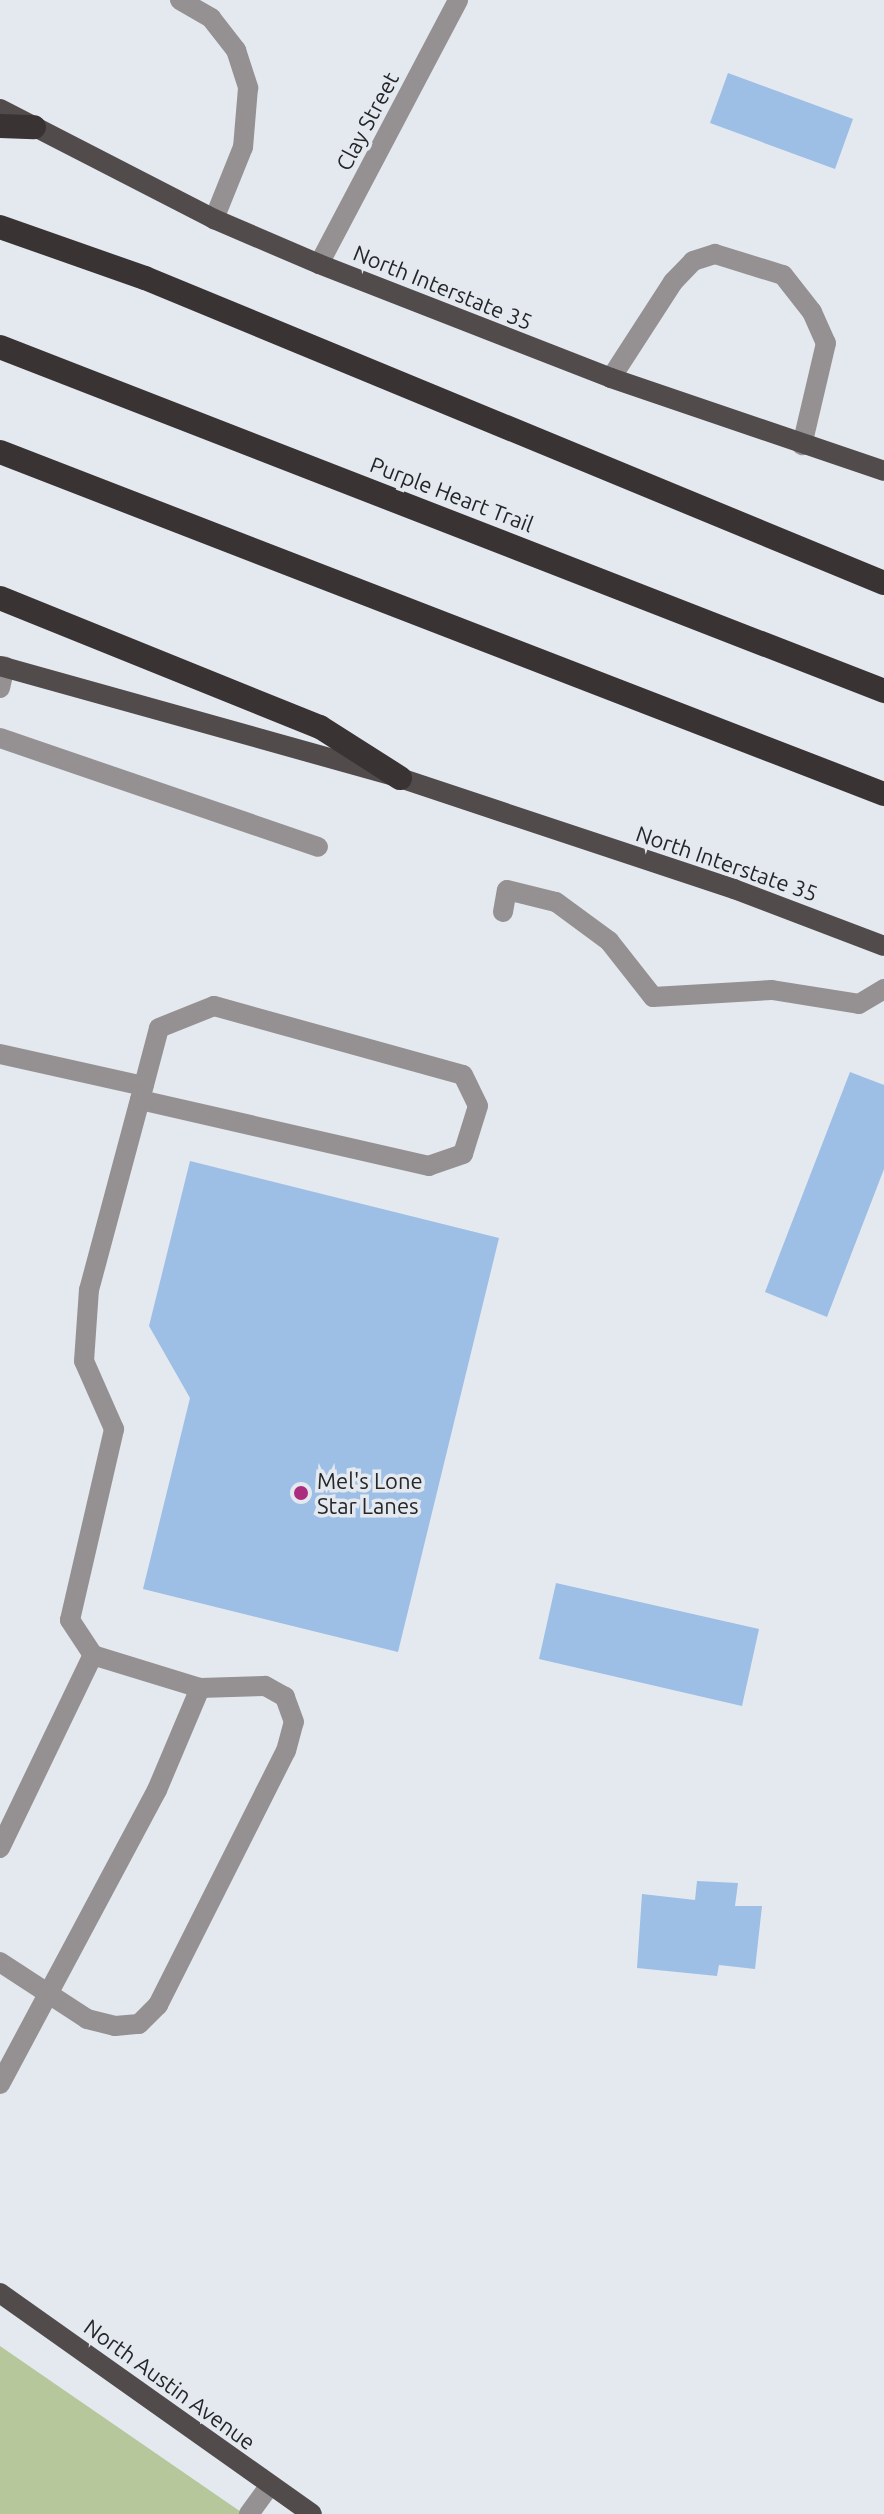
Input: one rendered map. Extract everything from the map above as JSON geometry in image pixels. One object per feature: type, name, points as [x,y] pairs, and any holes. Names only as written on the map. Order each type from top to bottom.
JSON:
[{"type":"highway","points":[[0,126],[34,127]]},
{"type":"highway","points":[[0,227],[145,278],[884,583]]},
{"type":"highway","name":"Purple Heart Trail","points":[[0,347],[884,691]]},
{"type":"highway","points":[[0,452],[884,794]]},
{"type":"highway","points":[[0,598],[320,727],[400,778]]},
{"type":"main road","name":"North Interstate 35","points":[[0,109],[214,219],[319,264],[611,378],[884,471]]},
{"type":"main road","name":"North Interstate 35","points":[[2,666],[400,778],[734,889],[884,946]]},
{"type":"main road","name":"North Austin Avenue","points":[[0,2293],[312,2514]]},
{"type":"street","points":[[180,0],[211,18],[236,50],[248,88],[243,147],[214,219]]},
{"type":"street","name":"Clay Street","points":[[319,264],[458,0]]},
{"type":"street","points":[[611,378],[673,282],[693,261],[715,254],[783,275],[812,312],[826,343],[802,445]]},
{"type":"street","points":[[0,688],[2,666]]},
{"type":"street","points":[[0,738],[318,847]]},
{"type":"street","points":[[503,912],[507,890],[556,902],[609,941],[653,997],[772,990],[859,1004],[884,989]]},
{"type":"street","points":[[0,1054],[142,1093],[429,1166],[463,1154],[478,1106],[463,1075],[214,1006],[159,1028],[142,1093],[89,1290],[84,1361],[114,1429],[70,1620],[93,1655],[200,1688],[241,1683],[265,1686],[285,1697],[294,1722],[286,1751],[158,2005],[139,2024],[115,2026],[87,2019],[0,1962]]},
{"type":"street","points":[[0,1848],[93,1655]]},
{"type":"street","points":[[0,2084],[157,1790],[200,1688]]},
{"type":"street","points":[[249,2514],[270,2485]]},
{"type":"green space","points":[[0,2346],[244,2514],[0,2514]]},
{"type":"building","points":[[728,73],[853,119],[835,169],[710,123]]},
{"type":"building","points":[[850,1072],[884,1085],[884,1169],[827,1317],[765,1292]]},
{"type":"building","name":"Mel's Lone Star Lanes","points":[[190,1161],[499,1238],[398,1652],[143,1589],[190,1398],[149,1326]]},
{"type":"building","points":[[556,1583],[759,1629],[742,1706],[539,1659]]},
{"type":"building","points":[[697,1881],[738,1883],[735,1906],[762,1906],[755,1969],[719,1965],[717,1976],[637,1968],[642,1894],[695,1900]]},
{"type":"place","name":"Mel's Lone Star Lanes","points":[[301,1493]]}]
